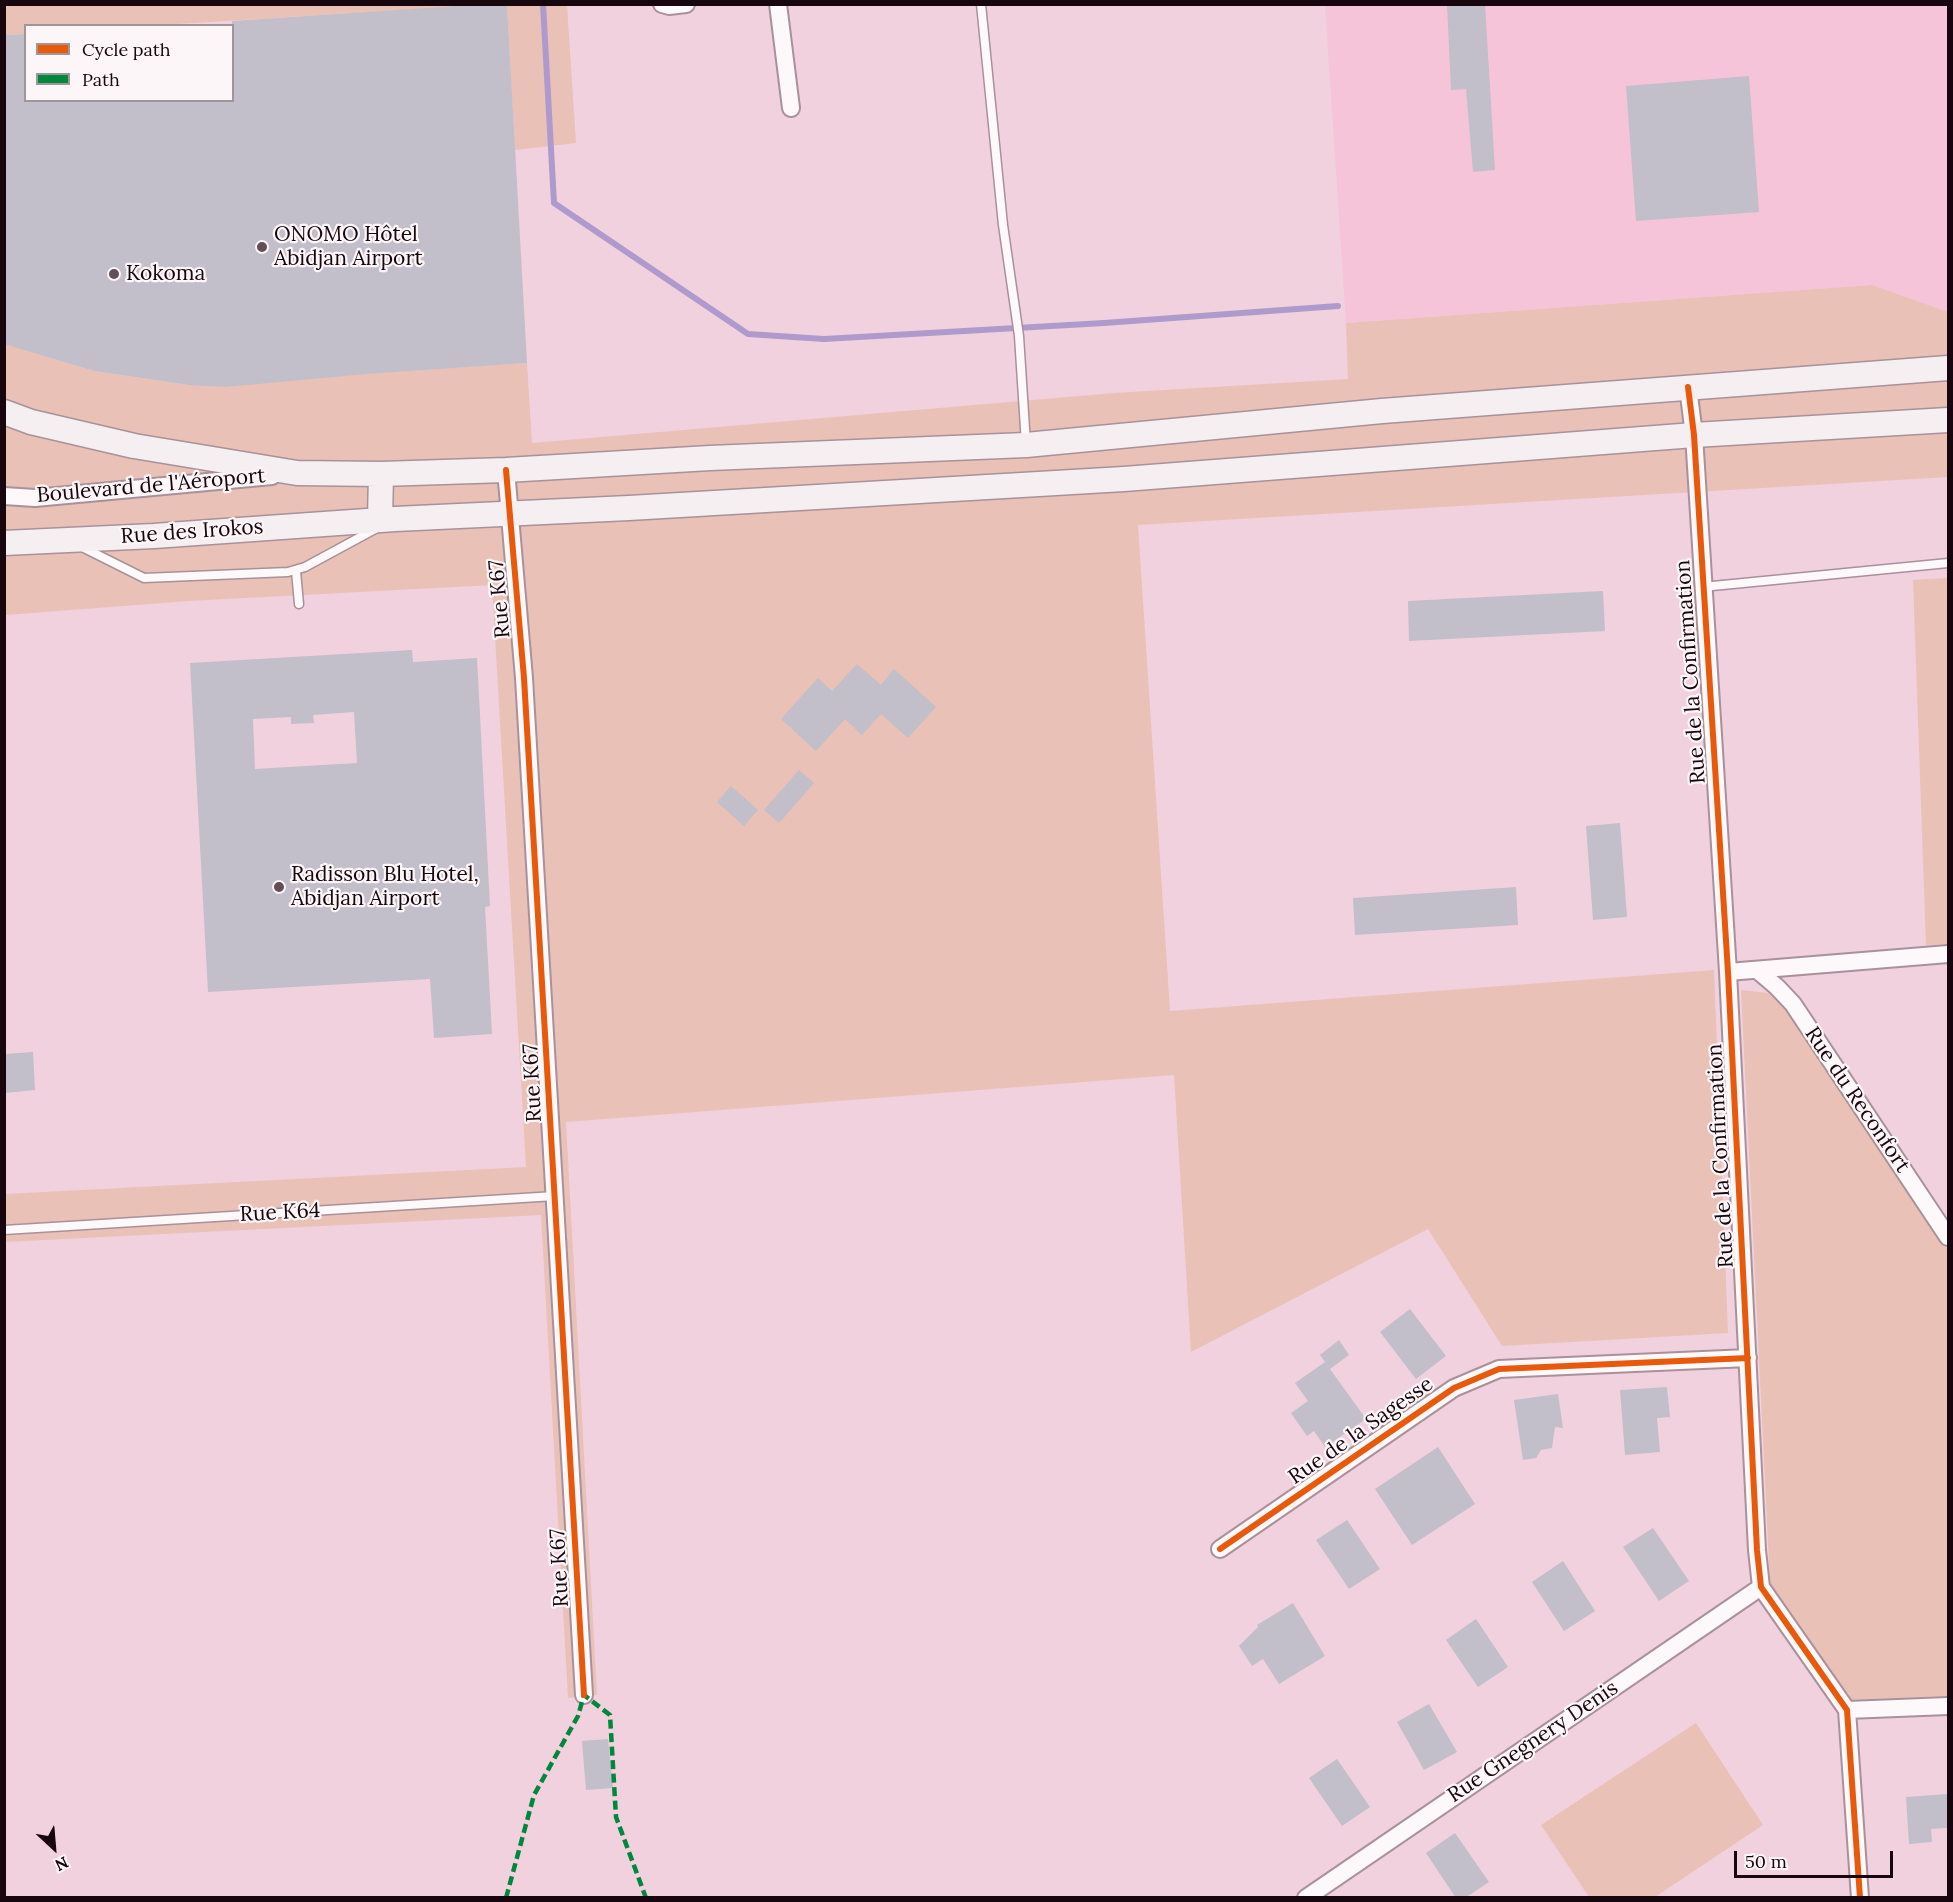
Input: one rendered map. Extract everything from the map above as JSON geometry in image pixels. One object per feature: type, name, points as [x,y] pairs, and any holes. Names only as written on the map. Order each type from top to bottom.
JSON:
[{"type":"main road","points":[[4,412],[31,422],[134,446],[297,473],[381,474],[506,471],[710,458],[1026,445],[1382,411],[1948,368]]},
{"type":"main road","name":"Rue des Irokos","points":[[4,543],[154,536],[510,512],[640,507],[1124,479],[1694,435],[1948,420]]},
{"type":"main road","points":[[381,474],[388,519]]},
{"type":"street","points":[[662,4],[669,6],[686,4]]},
{"type":"street","points":[[778,4],[791,108]]},
{"type":"street","name":"Rue de la Confirmation","points":[[1688,387],[1694,435],[1728,972],[1757,1550],[1761,1587],[1847,1710]]},
{"type":"street","name":"Rue K67","points":[[506,471],[524,678],[584,1695]]},
{"type":"street","name":"Boulevard de l'Aéroport","points":[[4,496],[35,498],[297,473]]},
{"type":"street","points":[[1728,972],[1948,954]]},
{"type":"street","name":"Rue du Reconfort","points":[[1757,970],[1778,987],[1793,1004],[1948,1237]]},
{"type":"street","name":"Rue de la Sagesse","points":[[1220,1549],[1454,1388],[1499,1369],[1748,1358]]},
{"type":"street","name":"Rue Gnegnery Denis","points":[[1306,1898],[1761,1587]]},
{"type":"street","points":[[1860,1898],[1847,1710],[1948,1706]]},
{"type":"lane","points":[[981,4],[1003,225],[1019,336],[1026,445]]},
{"type":"lane","points":[[68,539],[144,578],[296,570],[388,519]]},
{"type":"lane","points":[[1702,587],[1948,563]]},
{"type":"lane","points":[[296,570],[299,604]]},
{"type":"lane","name":"Rue K64","points":[[4,1230],[556,1196]]},
{"type":"shaded area","points":[[5,5],[487,5],[176,24],[24,24],[24,34],[5,35]]},
{"type":"shaded area","points":[[507,5],[567,5],[576,143],[515,150]]},
{"type":"shaded area","points":[[1325,5],[1948,5],[1948,312],[1872,285],[1346,323]]},
{"type":"shaded area","points":[[1872,285],[1948,312],[1948,477],[1138,525],[1170,1011],[1714,970],[1728,1333],[1502,1346],[1428,1229],[1191,1352],[1174,1075],[566,1122],[597,1695],[568,1698],[541,1215],[5,1242],[5,1194],[526,1167],[492,585],[189,601],[5,615],[5,344],[94,371],[189,385],[527,363],[532,443],[1114,393],[1348,379],[1346,323]]},
{"type":"shaded area","points":[[1948,578],[1948,944],[1926,945],[1913,580]]},
{"type":"shaded area","points":[[1741,990],[1769,993],[1787,1009],[1948,1250],[1948,1696],[1852,1700],[1770,1583]]},
{"type":"shaded area","points":[[1696,1723],[1763,1825],[1655,1897],[1589,1897],[1541,1825]]},
{"type":"building","name":"ONOMO Hôtel Abidjan Airport","points":[[507,4],[527,363],[225,387],[189,385],[94,371],[4,344],[4,35],[24,34],[24,102],[234,102],[234,24],[232,21]]},
{"type":"building","points":[[1447,4],[1485,4],[1495,170],[1473,172],[1466,89],[1451,90]]},
{"type":"building","points":[[1749,76],[1759,212],[1636,221],[1626,86]]},
{"type":"building","points":[[1603,591],[1605,631],[1409,641],[1408,601]]},
{"type":"building","points":[[412,650],[413,662],[477,658],[490,906],[485,907],[492,1034],[434,1038],[430,979],[208,992],[190,663]],"holes":[[[354,712],[357,763],[255,769],[253,719],[291,717],[291,724],[314,723],[313,715]]]},
{"type":"building","points":[[857,664],[881,685],[894,669],[936,707],[908,738],[881,714],[862,735],[845,719],[816,751],[781,719],[818,678],[832,691]]},
{"type":"building","points":[[799,770],[814,783],[779,823],[764,810]]},
{"type":"building","points":[[731,786],[758,810],[744,826],[717,802]]},
{"type":"building","points":[[1620,823],[1627,917],[1593,920],[1586,826]]},
{"type":"building","points":[[1516,887],[1518,925],[1355,935],[1353,898]]},
{"type":"building","points":[[33,1052],[35,1090],[4,1093],[4,1054]]},
{"type":"building","points":[[1410,1309],[1446,1356],[1416,1379],[1380,1332]]},
{"type":"building","points":[[1339,1340],[1349,1355],[1330,1369],[1366,1419],[1325,1447],[1314,1431],[1307,1436],[1291,1413],[1308,1401],[1295,1383],[1325,1362],[1320,1355]]},
{"type":"building","points":[[1667,1387],[1670,1417],[1657,1418],[1660,1452],[1625,1455],[1620,1390]]},
{"type":"building","points":[[1558,1394],[1563,1428],[1555,1427],[1552,1448],[1541,1450],[1536,1458],[1523,1460],[1514,1400]]},
{"type":"building","points":[[1438,1447],[1475,1504],[1412,1545],[1375,1489]]},
{"type":"building","points":[[1347,1520],[1380,1569],[1349,1589],[1316,1540]]},
{"type":"building","points":[[1653,1528],[1689,1581],[1659,1601],[1623,1547]]},
{"type":"building","points":[[1563,1561],[1595,1611],[1564,1631],[1532,1582]]},
{"type":"building","points":[[1293,1603],[1325,1656],[1279,1684],[1263,1659],[1252,1666],[1239,1646],[1258,1627],[1257,1625]]},
{"type":"building","points":[[1476,1619],[1508,1667],[1478,1687],[1446,1640]]},
{"type":"building","points":[[1429,1704],[1457,1752],[1424,1770],[1397,1722]]},
{"type":"building","points":[[608,1739],[613,1788],[586,1790],[582,1741]]},
{"type":"building","points":[[1337,1759],[1370,1807],[1342,1826],[1309,1778]]},
{"type":"building","points":[[1948,1794],[1948,1828],[1931,1829],[1932,1842],[1909,1844],[1906,1797]]},
{"type":"building","points":[[1455,1833],[1489,1882],[1465,1898],[1456,1898],[1426,1853]]},
{"type":"waterway","points":[[543,4],[554,203],[748,334],[824,339],[1104,323],[1338,306]]},
{"type":"marked path","points":[[506,1898],[534,1795],[578,1716],[584,1695],[610,1715],[616,1817],[646,1898]]},
{"type":"cycle path","points":[[1688,387],[1694,435],[1728,972],[1757,1550],[1761,1587],[1847,1710],[1860,1898]]},
{"type":"cycle path","points":[[506,470],[524,678],[584,1695]]},
{"type":"cycle path","points":[[1220,1549],[1454,1388],[1499,1369],[1748,1358]]},
{"type":"place","name":"ONOMO Hôtel Abidjan Airport","points":[[262,247]]},
{"type":"place","name":"Kokoma","points":[[114,274]]},
{"type":"place","name":"Radisson Blu Hotel, Abidjan Airport","points":[[279,887]]}]
